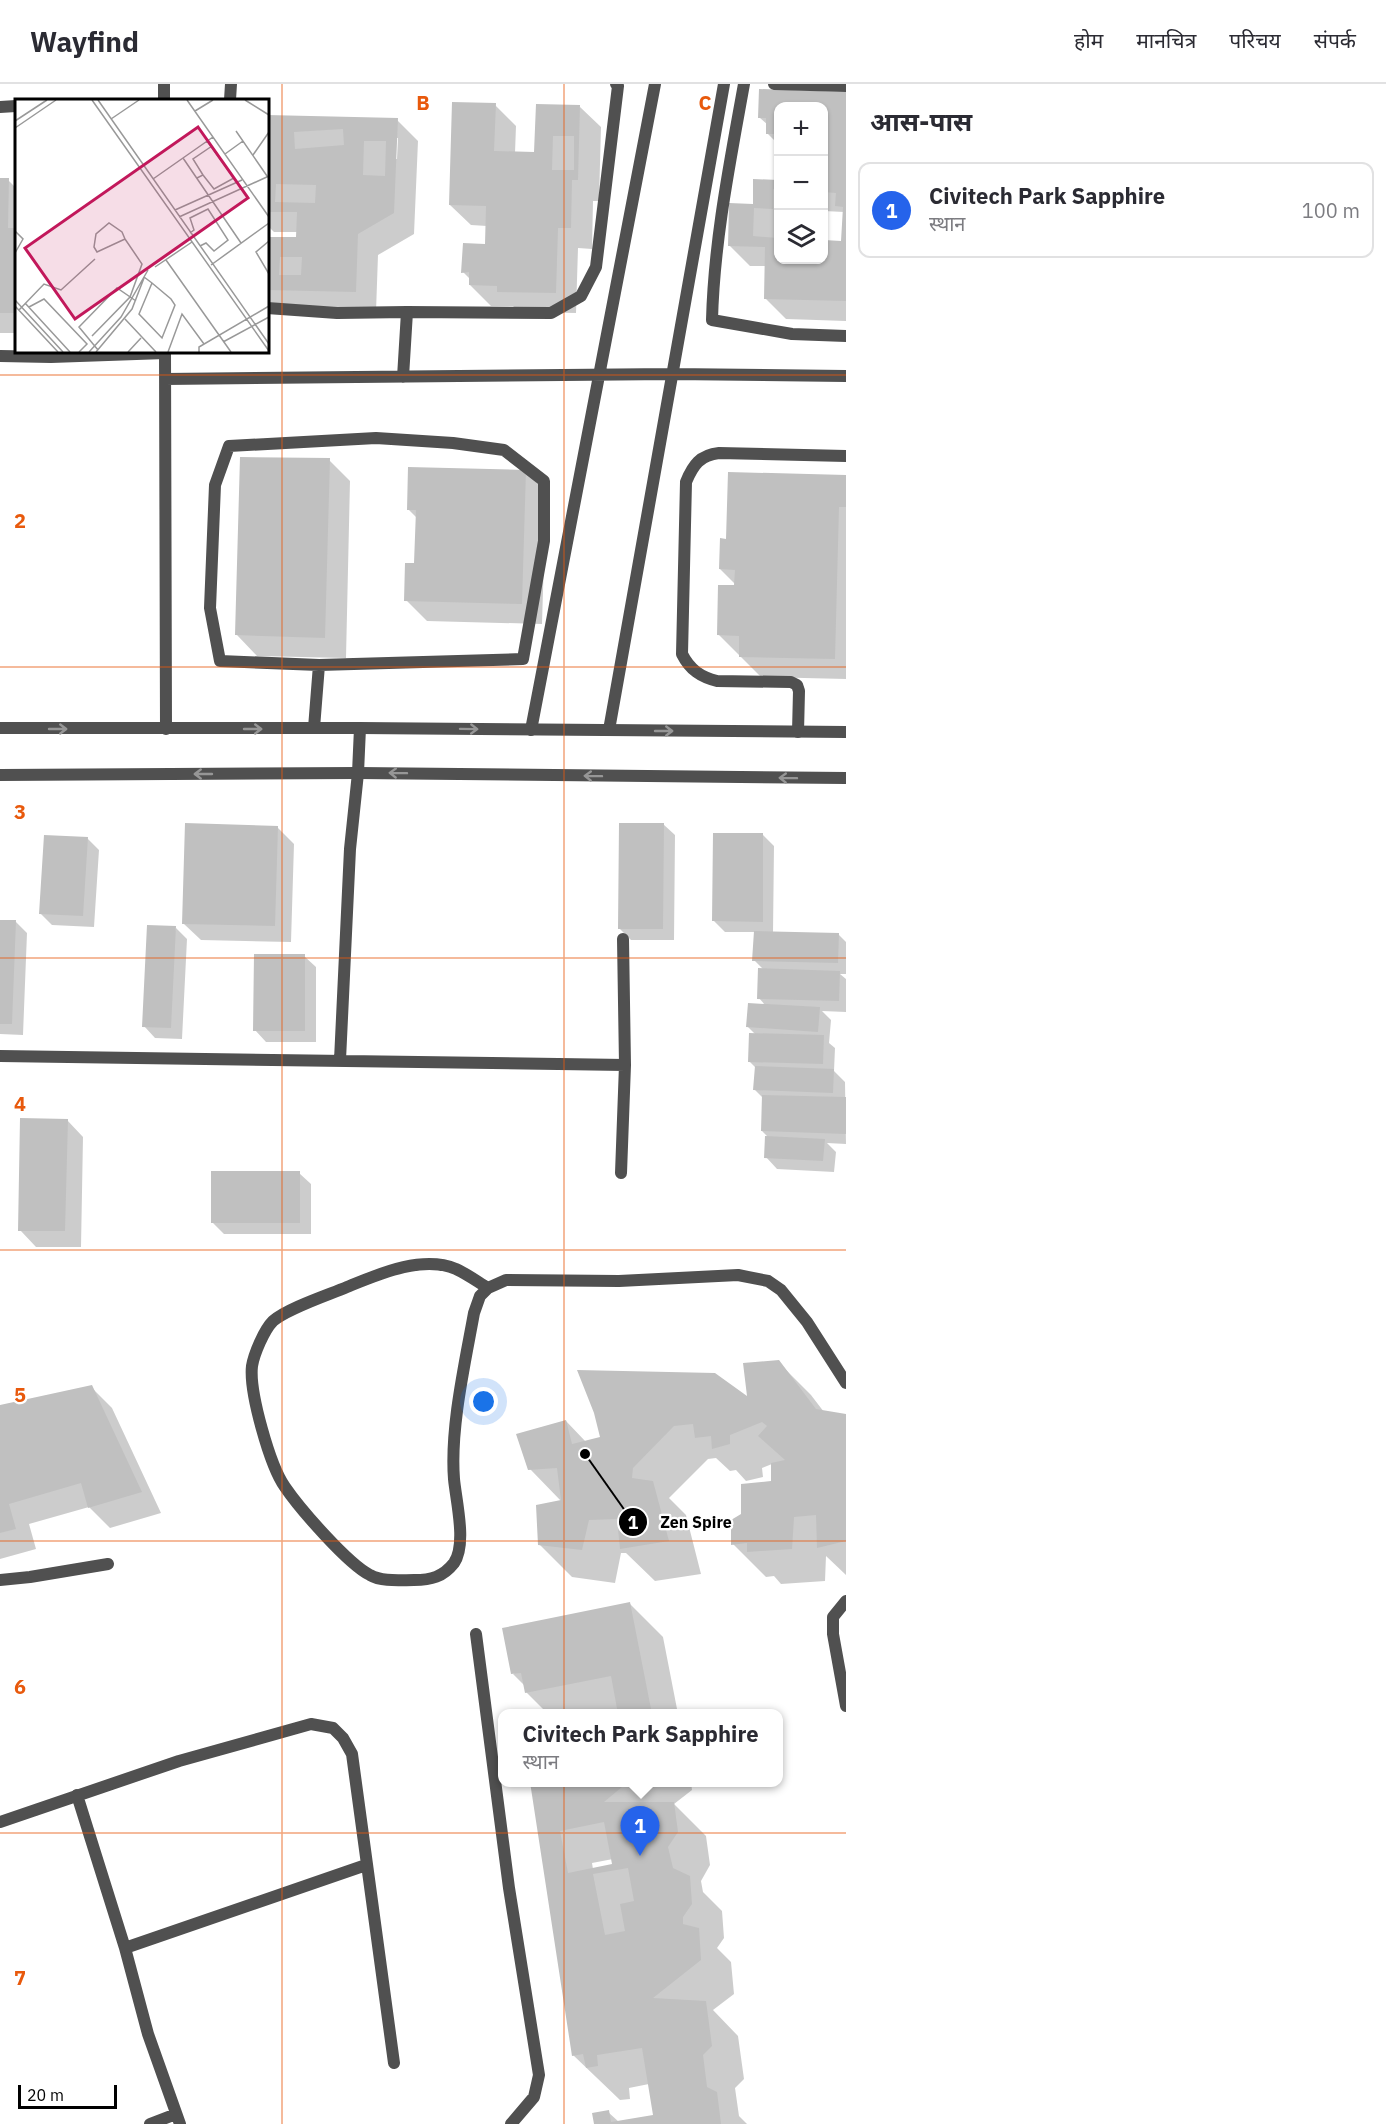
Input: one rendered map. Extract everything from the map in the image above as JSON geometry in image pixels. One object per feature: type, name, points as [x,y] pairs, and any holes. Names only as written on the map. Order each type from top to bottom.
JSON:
[{"type":"street","points":[[164,84],[171,84]]},
{"type":"street","points":[[230,99],[231,84]]},
{"type":"street","points":[[268,308],[337,313],[551,313],[581,296],[596,267],[618,86],[616,84]]},
{"type":"street","points":[[531,730],[655,84]]},
{"type":"street","points":[[609,730],[724,84]]},
{"type":"street","points":[[744,84],[714,271],[712,320],[792,334],[846,336]]},
{"type":"street","points":[[774,84],[846,86]]},
{"type":"street","points":[[403,377],[406,312]]},
{"type":"street","points":[[0,356],[165,352],[166,729]]},
{"type":"street","points":[[165,380],[672,374],[846,376]]},
{"type":"street","points":[[376,438],[453,443],[504,450],[544,481],[544,541],[523,659],[319,665],[220,661],[210,597],[215,485],[229,446],[376,438]]},
{"type":"street","points":[[798,732],[799,691],[797,685],[791,682],[717,681],[695,672],[682,654],[687,483],[696,462],[707,454],[846,456]]},
{"type":"street","points":[[314,728],[319,665]]},
{"type":"street","points":[[340,1060],[350,849],[360,728]]},
{"type":"street","points":[[0,729],[360,728],[846,732]]},
{"type":"street","points":[[0,776],[358,773],[846,778]]},
{"type":"street","points":[[621,1173],[625,1065],[623,939]]},
{"type":"street","points":[[0,1056],[625,1065]]},
{"type":"street","points":[[488,1288],[457,1269],[439,1265],[415,1266],[375,1275],[291,1311],[273,1322],[257,1348],[252,1367],[254,1397],[274,1466],[285,1487],[324,1532],[356,1565],[371,1576],[390,1580],[424,1580],[439,1577],[454,1562],[460,1546],[453,1443],[474,1312],[480,1296],[488,1288],[506,1280],[619,1281],[738,1275],[768,1281],[781,1290],[807,1322],[846,1383]]},
{"type":"street","points":[[0,1580],[108,1564]]},
{"type":"street","points":[[846,1601],[834,1617],[833,1634],[846,1706]]},
{"type":"street","points":[[476,1634],[509,1888],[539,2075],[534,2097],[511,2124]]},
{"type":"street","points":[[0,1822],[179,1761],[278,1732],[311,1724],[333,1728],[344,1738],[352,1754],[394,2063]]},
{"type":"street","points":[[77,1795],[125,1948],[148,2034],[178,2119],[150,2124]]},
{"type":"street","points":[[125,1948],[366,1865]]},
{"type":"building","points":[[759,89],[846,92],[846,301],[764,299],[765,247],[728,246],[729,203],[753,204],[753,179],[774,180],[773,209],[754,208],[753,236],[774,238],[774,264],[828,264],[828,240],[841,241],[843,207],[835,206],[836,193],[828,192],[828,102],[774,102],[774,134],[766,134],[766,118],[758,118]]},
{"type":"building","points":[[452,102],[496,103],[494,151],[534,152],[536,104],[580,105],[578,180],[572,180],[571,228],[558,228],[556,293],[497,292],[497,286],[469,285],[469,272],[461,273],[463,243],[485,244],[486,206],[449,205]],"holes":[[[553,136],[574,136],[574,170],[552,170]]]},
{"type":"building","points":[[268,115],[398,118],[394,213],[358,234],[356,292],[268,290],[268,237],[296,237],[297,212],[268,212]],"holes":[[[343,129],[344,145],[295,149],[294,132]],[[364,141],[386,141],[385,176],[363,175]],[[276,184],[316,185],[315,203],[275,202]],[[280,257],[302,257],[301,275],[279,275]]]},
{"type":"building","points":[[0,178],[9,178],[8,228],[15,228],[15,313],[0,313]]},
{"type":"building","points":[[240,457],[330,458],[325,638],[235,635]]},
{"type":"building","points":[[408,467],[526,470],[522,604],[404,601],[405,563],[414,563],[416,510],[407,510]]},
{"type":"building","points":[[728,472],[846,475],[846,507],[839,507],[835,659],[739,657],[739,636],[717,635],[718,585],[734,585],[735,570],[719,569],[720,538],[726,539]]},
{"type":"building","points":[[185,823],[278,826],[275,926],[182,924]]},
{"type":"building","points":[[619,823],[664,823],[663,929],[618,929]]},
{"type":"building","points":[[713,833],[763,833],[763,922],[712,921]]},
{"type":"building","points":[[44,835],[88,837],[83,916],[39,914]]},
{"type":"building","points":[[0,920],[16,920],[12,1024],[0,1024]]},
{"type":"building","points":[[147,925],[176,926],[171,1028],[142,1027]]},
{"type":"building","points":[[754,931],[839,933],[838,963],[752,961]]},
{"type":"building","points":[[254,954],[305,954],[305,1031],[253,1031]]},
{"type":"building","points":[[758,968],[840,971],[839,1001],[757,999]]},
{"type":"building","points":[[748,1003],[820,1007],[818,1032],[746,1027]]},
{"type":"building","points":[[749,1033],[824,1035],[823,1064],[748,1062]]},
{"type":"building","points":[[755,1066],[834,1069],[833,1093],[753,1090]]},
{"type":"building","points":[[762,1095],[846,1097],[846,1134],[761,1131]]},
{"type":"building","points":[[20,1118],[68,1119],[65,1231],[18,1231]]},
{"type":"building","points":[[765,1136],[825,1139],[823,1161],[764,1158]]},
{"type":"building","points":[[211,1171],[300,1171],[300,1223],[211,1223]]},
{"type":"building","points":[[779,1360],[816,1409],[846,1414],[846,1541],[817,1548],[816,1515],[794,1517],[792,1549],[747,1552],[747,1543],[731,1545],[731,1520],[741,1514],[741,1484],[771,1481],[771,1463],[785,1460],[758,1436],[767,1426],[762,1422],[730,1435],[730,1444],[712,1449],[711,1436],[695,1438],[693,1424],[674,1426],[633,1468],[632,1478],[653,1481],[669,1541],[620,1549],[617,1519],[589,1520],[582,1550],[538,1545],[536,1505],[561,1500],[557,1468],[528,1470],[516,1434],[566,1420],[572,1444],[600,1437],[594,1413],[577,1370],[715,1373],[747,1396],[743,1363]]},
{"type":"building","points":[[92,1385],[142,1492],[88,1508],[81,1483],[9,1504],[16,1529],[0,1533],[0,1405]]},
{"type":"building","points":[[630,1602],[651,1709],[617,1709],[611,1676],[525,1693],[521,1673],[511,1674],[502,1628]]},
{"type":"building","points":[[531,1787],[622,1787],[604,1802],[674,1802],[678,1832],[668,1847],[673,1868],[690,1876],[692,1904],[683,1917],[683,1924],[699,1928],[701,1960],[653,1998],[706,2001],[712,2046],[703,2055],[707,2087],[717,2092],[721,2124],[594,2124],[592,2113],[609,2110],[611,2122],[653,2115],[642,2048],[597,2055],[598,2066],[586,2068],[583,2054],[572,2056]],"holes":[[[604,1822],[612,1864],[568,1873],[560,1831]],[[628,1868],[634,1901],[620,1904],[625,1931],[605,1935],[593,1874]]]},
{"type":"place","name":"Zen Spire","points":[[585,1454]]},
{"type":"place","name":"Civitech Park Sapphire","points":[[640,1856]]}]
